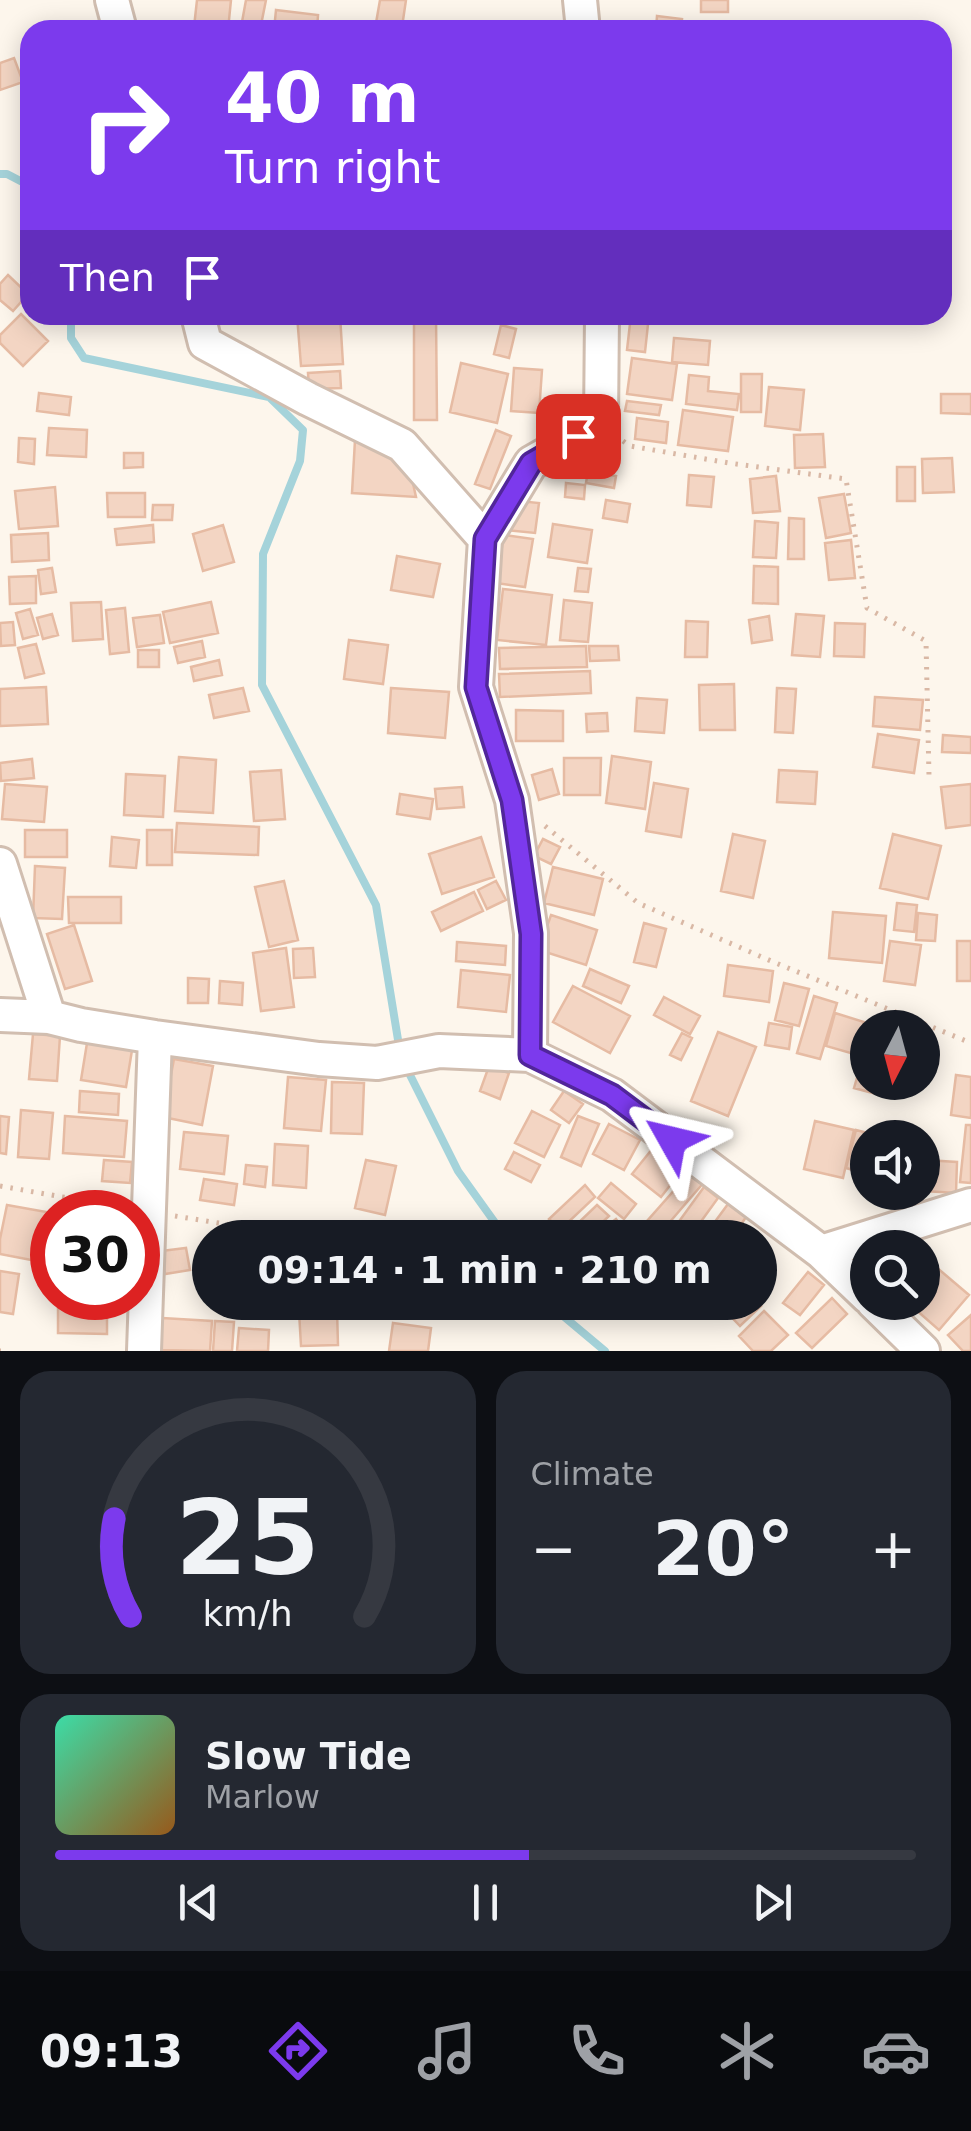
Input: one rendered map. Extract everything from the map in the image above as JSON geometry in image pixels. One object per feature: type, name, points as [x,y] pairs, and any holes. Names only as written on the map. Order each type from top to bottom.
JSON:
[{"type":"street","points":[[201,325],[206,343],[402,444],[485,539]]},
{"type":"street","points":[[530,1055],[531,934],[512,800],[476,687],[485,539],[531,463],[601,424],[602,325]]},
{"type":"street","points":[[0,864],[49,1017]]},
{"type":"street","points":[[0,1015],[49,1017],[155,1038],[319,1059],[378,1062],[439,1051],[530,1055],[612,1095],[821,1252],[850,1280]]},
{"type":"street","points":[[150,1190],[155,1038]]},
{"type":"street","points":[[821,1252],[971,1205]]},
{"type":"street","points":[[144,1351],[145,1320]]},
{"type":"street","points":[[892,1320],[924,1351]]},
{"type":"path","points":[[601,424],[630,446],[846,478],[868,608],[926,641],[929,776]]},
{"type":"path","points":[[512,800],[638,903],[971,1042]]},
{"type":"path","points":[[0,1186],[30,1191]]},
{"type":"path","points":[[160,1214],[199,1220]]},
{"type":"building","points":[[197,0],[231,0],[229,20],[195,20]]},
{"type":"building","points":[[246,0],[266,0],[262,20],[242,20]]},
{"type":"building","points":[[380,0],[406,0],[403,20],[377,20]]},
{"type":"building","points":[[701,0],[728,0],[728,12],[701,12]]},
{"type":"building","points":[[276,10],[318,15],[318,20],[275,20]]},
{"type":"building","points":[[657,16],[682,19],[682,20],[657,20]]},
{"type":"building","points":[[14,58],[20,83],[0,90],[0,63]]},
{"type":"building","points":[[8,275],[20,286],[20,303],[13,311],[0,300],[0,284]]},
{"type":"building","points":[[20,315],[20,325],[32,325],[48,341],[23,366],[0,343],[0,335]]},
{"type":"building","points":[[298,325],[341,325],[343,364],[301,366]]},
{"type":"building","points":[[414,325],[436,325],[437,420],[414,420]]},
{"type":"building","points":[[501,325],[516,329],[509,358],[494,354]]},
{"type":"building","points":[[630,325],[648,325],[645,352],[627,350]]},
{"type":"building","points":[[674,338],[710,341],[708,365],[672,362]]},
{"type":"building","points":[[632,358],[677,364],[672,400],[627,394]]},
{"type":"building","points":[[461,363],[508,374],[497,423],[450,412]]},
{"type":"building","points":[[514,368],[542,370],[539,413],[511,411]]},
{"type":"building","points":[[340,371],[341,388],[309,389],[308,373]]},
{"type":"building","points":[[741,374],[762,374],[761,412],[741,412]]},
{"type":"building","points":[[689,375],[709,377],[708,391],[739,394],[737,410],[686,404]]},
{"type":"building","points":[[769,387],[804,390],[800,430],[765,426]]},
{"type":"building","points":[[39,393],[71,397],[69,415],[37,411]]},
{"type":"building","points":[[941,394],[971,394],[971,414],[941,413]]},
{"type":"building","points":[[627,401],[661,405],[659,415],[625,411]]},
{"type":"building","points":[[574,404],[580,422],[552,432],[546,414]]},
{"type":"building","points":[[683,410],[733,417],[728,451],[678,445]]},
{"type":"building","points":[[637,418],[668,422],[666,443],[635,439]]},
{"type":"building","points":[[49,428],[87,430],[86,457],[47,455]]},
{"type":"building","points":[[496,430],[511,436],[490,489],[475,484]]},
{"type":"building","points":[[823,434],[825,467],[795,468],[794,435]]},
{"type":"building","points":[[19,438],[35,439],[34,464],[18,462]]},
{"type":"building","points":[[355,440],[396,459],[412,479],[416,497],[352,493]]},
{"type":"building","points":[[124,453],[143,453],[143,467],[124,468]]},
{"type":"building","points":[[952,458],[954,492],[923,493],[922,459]]},
{"type":"building","points":[[897,467],[915,467],[915,501],[897,501]]},
{"type":"building","points":[[588,471],[616,476],[614,488],[586,483]]},
{"type":"building","points":[[689,475],[714,477],[711,507],[687,505]]},
{"type":"building","points":[[776,476],[780,511],[753,513],[750,479]]},
{"type":"building","points":[[566,483],[585,485],[584,499],[565,497]]},
{"type":"building","points":[[55,487],[58,526],[19,529],[15,491]]},
{"type":"building","points":[[107,493],[145,493],[145,517],[108,517]]},
{"type":"building","points":[[844,494],[851,533],[826,538],[819,498]]},
{"type":"building","points":[[509,500],[539,503],[535,533],[506,530]]},
{"type":"building","points":[[606,500],[630,504],[627,522],[603,518]]},
{"type":"building","points":[[153,505],[173,505],[172,520],[152,520]]},
{"type":"building","points":[[789,518],[804,519],[804,559],[788,559]]},
{"type":"building","points":[[755,521],[778,523],[776,558],[753,557]]},
{"type":"building","points":[[553,524],[592,530],[587,563],[548,557]]},
{"type":"building","points":[[153,525],[154,542],[117,545],[115,529]]},
{"type":"building","points":[[223,525],[234,562],[203,571],[193,534]]},
{"type":"building","points":[[48,533],[49,560],[12,562],[11,535]]},
{"type":"building","points":[[504,535],[533,539],[525,587],[496,583]]},
{"type":"building","points":[[851,540],[855,578],[829,580],[825,543]]},
{"type":"building","points":[[397,556],[440,564],[433,597],[391,590]]},
{"type":"building","points":[[754,566],[778,567],[778,604],[753,603]]},
{"type":"building","points":[[52,568],[56,592],[41,594],[38,570]]},
{"type":"building","points":[[578,568],[591,569],[588,592],[575,591]]},
{"type":"building","points":[[36,576],[36,603],[10,604],[9,577]]},
{"type":"building","points":[[503,589],[552,595],[546,645],[497,640]]},
{"type":"building","points":[[564,600],[592,603],[588,642],[560,640]]},
{"type":"building","points":[[101,602],[103,639],[73,641],[71,603]]},
{"type":"building","points":[[211,602],[218,633],[170,643],[163,612]]},
{"type":"building","points":[[125,608],[129,652],[110,654],[106,610]]},
{"type":"building","points":[[30,609],[38,635],[23,639],[16,613]]},
{"type":"building","points":[[52,614],[58,635],[43,639],[37,618]]},
{"type":"building","points":[[796,614],[824,616],[820,657],[792,655]]},
{"type":"building","points":[[160,615],[164,643],[137,647],[133,618]]},
{"type":"building","points":[[769,616],[772,640],[752,643],[749,620]]},
{"type":"building","points":[[686,621],[708,622],[707,657],[685,657]]},
{"type":"building","points":[[13,622],[15,645],[1,646],[0,623]]},
{"type":"building","points":[[835,623],[865,624],[864,657],[834,656]]},
{"type":"building","points":[[349,640],[388,645],[383,684],[344,679]]},
{"type":"building","points":[[202,641],[205,657],[178,663],[174,647]]},
{"type":"building","points":[[36,644],[44,673],[25,678],[18,648]]},
{"type":"building","points":[[586,646],[587,667],[500,669],[499,648]]},
{"type":"building","points":[[589,646],[618,646],[619,660],[590,661]]},
{"type":"building","points":[[138,650],[159,650],[159,667],[138,667]]},
{"type":"building","points":[[219,660],[222,675],[194,681],[191,667]]},
{"type":"building","points":[[590,671],[591,693],[500,697],[499,674]]},
{"type":"building","points":[[734,684],[735,730],[700,730],[699,685]]},
{"type":"building","points":[[46,687],[48,724],[0,726],[0,689]]},
{"type":"building","points":[[243,688],[249,711],[214,718],[209,695]]},
{"type":"building","points":[[391,688],[449,692],[445,738],[388,733]]},
{"type":"building","points":[[777,688],[796,689],[793,733],[775,732]]},
{"type":"building","points":[[875,697],[923,700],[920,730],[873,726]]},
{"type":"building","points":[[637,698],[667,700],[664,733],[635,731]]},
{"type":"building","points":[[516,710],[563,711],[563,741],[516,741]]},
{"type":"building","points":[[607,713],[608,731],[587,732],[586,714]]},
{"type":"building","points":[[878,734],[919,740],[914,773],[873,767]]},
{"type":"building","points":[[943,735],[971,737],[971,753],[942,752]]},
{"type":"building","points":[[612,756],[651,762],[645,809],[606,803]]},
{"type":"building","points":[[179,757],[216,760],[213,813],[175,811]]},
{"type":"building","points":[[564,758],[601,758],[600,795],[564,795]]},
{"type":"building","points":[[32,759],[34,778],[1,781],[0,763]]},
{"type":"building","points":[[552,769],[559,794],[539,800],[532,775]]},
{"type":"building","points":[[281,770],[285,819],[254,821],[250,772]]},
{"type":"building","points":[[779,770],[817,772],[815,804],[777,802]]},
{"type":"building","points":[[126,774],[165,776],[163,817],[124,815]]},
{"type":"building","points":[[654,783],[688,789],[681,837],[646,831]]},
{"type":"building","points":[[5,784],[47,787],[44,822],[2,819]]},
{"type":"building","points":[[971,784],[971,825],[946,828],[941,787]]},
{"type":"building","points":[[462,787],[464,807],[437,809],[435,789]]},
{"type":"building","points":[[400,794],[433,799],[430,819],[397,814]]},
{"type":"building","points":[[177,823],[259,827],[258,855],[175,852]]},
{"type":"building","points":[[25,830],[67,830],[67,857],[25,857]]},
{"type":"building","points":[[147,830],[172,830],[172,865],[147,865]]},
{"type":"building","points":[[733,834],[765,841],[753,898],[721,891]]},
{"type":"building","points":[[893,834],[941,846],[928,899],[880,888]]},
{"type":"building","points":[[112,837],[139,840],[136,868],[110,866]]},
{"type":"building","points":[[481,837],[494,877],[442,894],[429,854]]},
{"type":"building","points":[[543,839],[560,847],[551,864],[534,856]]},
{"type":"building","points":[[35,866],[65,868],[62,919],[33,918]]},
{"type":"building","points":[[553,867],[603,879],[594,915],[544,903]]},
{"type":"building","points":[[284,881],[298,940],[269,947],[255,887]]},
{"type":"building","points":[[496,881],[506,900],[487,909],[478,890]]},
{"type":"building","points":[[474,892],[483,911],[441,931],[432,912]]},
{"type":"building","points":[[68,897],[121,897],[121,923],[69,923]]},
{"type":"building","points":[[897,903],[917,905],[914,932],[894,930]]},
{"type":"building","points":[[833,912],[886,916],[882,963],[829,958]]},
{"type":"building","points":[[918,913],[937,915],[935,941],[916,940]]},
{"type":"building","points":[[551,915],[597,930],[586,965],[539,950]]},
{"type":"building","points":[[644,923],[666,929],[656,967],[634,962]]},
{"type":"building","points":[[74,925],[92,981],[65,989],[47,934]]},
{"type":"building","points":[[890,941],[921,945],[915,985],[884,981]]},
{"type":"building","points":[[957,941],[971,941],[971,981],[957,981]]},
{"type":"building","points":[[457,942],[506,946],[505,965],[456,961]]},
{"type":"building","points":[[286,948],[294,1007],[261,1011],[253,953]]},
{"type":"building","points":[[313,948],[315,977],[294,978],[293,949]]},
{"type":"building","points":[[728,965],[773,971],[769,1002],[724,996]]},
{"type":"building","points":[[590,969],[629,986],[621,1003],[583,986]]},
{"type":"building","points":[[461,970],[510,975],[506,1012],[458,1007]]},
{"type":"building","points":[[188,978],[209,979],[208,1003],[188,1003]]},
{"type":"building","points":[[220,981],[243,983],[242,1005],[219,1003]]},
{"type":"building","points":[[784,983],[809,989],[799,1026],[775,1020]]},
{"type":"building","points":[[573,986],[630,1016],[610,1053],[553,1022]]},
{"type":"building","points":[[814,996],[837,1003],[820,1059],[797,1053]]},
{"type":"building","points":[[664,997],[700,1016],[690,1034],[654,1015]]},
{"type":"building","points":[[835,1013],[850,1018],[850,1053],[826,1046]]},
{"type":"building","points":[[769,1023],[792,1027],[789,1049],[765,1045]]},
{"type":"building","points":[[718,1032],[756,1047],[728,1116],[691,1101]]},
{"type":"building","points":[[682,1033],[692,1038],[681,1060],[670,1055]]},
{"type":"building","points":[[33,1034],[60,1036],[57,1081],[29,1079]]},
{"type":"building","points":[[88,1037],[133,1044],[126,1087],[81,1080]]},
{"type":"building","points":[[174,1059],[213,1066],[202,1125],[163,1117]]},
{"type":"building","points":[[489,1066],[509,1073],[500,1099],[480,1091]]},
{"type":"building","points":[[956,1075],[971,1077],[971,1118],[951,1115]]},
{"type":"building","points":[[288,1077],[326,1080],[321,1131],[284,1128]]},
{"type":"building","points":[[332,1082],[364,1083],[362,1134],[331,1133]]},
{"type":"building","points":[[80,1091],[119,1094],[118,1115],[79,1112]]},
{"type":"building","points":[[564,1091],[583,1104],[569,1123],[551,1110]]},
{"type":"building","points":[[21,1110],[53,1113],[49,1159],[18,1157]]},
{"type":"building","points":[[532,1111],[560,1125],[544,1157],[515,1143]]},
{"type":"building","points":[[0,1116],[9,1117],[6,1154],[0,1153]]},
{"type":"building","points":[[65,1116],[127,1121],[124,1157],[63,1153]]},
{"type":"building","points":[[578,1116],[599,1124],[581,1166],[561,1157]]},
{"type":"building","points":[[815,1121],[850,1129],[843,1178],[804,1169]]},
{"type":"building","points":[[609,1124],[640,1140],[624,1170],[593,1154]]},
{"type":"building","points":[[966,1125],[971,1125],[971,1183],[960,1182]]},
{"type":"building","points":[[184,1132],[228,1136],[224,1174],[180,1169]]},
{"type":"building","points":[[275,1144],[308,1146],[306,1188],[273,1185]]},
{"type":"building","points":[[653,1148],[682,1170],[661,1197],[632,1174]]},
{"type":"building","points":[[514,1152],[540,1165],[531,1182],[505,1169]]},
{"type":"building","points":[[104,1160],[132,1162],[130,1183],[102,1181]]},
{"type":"building","points":[[366,1160],[396,1166],[385,1215],[355,1208]]},
{"type":"building","points":[[940,1161],[957,1162],[956,1193],[940,1192]]},
{"type":"building","points":[[246,1165],[267,1167],[265,1187],[244,1184]]},
{"type":"building","points":[[693,1169],[706,1180],[672,1220],[648,1220]]},
{"type":"building","points":[[204,1179],[237,1184],[234,1205],[200,1200]]},
{"type":"building","points":[[611,1183],[636,1204],[624,1219],[598,1198]]},
{"type":"building","points":[[585,1185],[595,1197],[571,1220],[549,1219]]},
{"type":"building","points":[[704,1187],[718,1198],[702,1220],[680,1220]]},
{"type":"building","points":[[728,1204],[746,1217],[744,1220],[716,1220]]},
{"type":"building","points":[[7,1205],[30,1209],[30,1260],[0,1254]]},
{"type":"building","points":[[597,1205],[609,1216],[605,1220],[581,1220]]},
{"type":"building","points":[[186,1248],[190,1270],[165,1274],[161,1251]]},
{"type":"building","points":[[940,1270],[969,1295],[939,1330],[928,1320],[940,1320]]},
{"type":"building","points":[[0,1271],[19,1274],[13,1314],[0,1312]]},
{"type":"building","points":[[808,1272],[824,1285],[800,1315],[783,1303]]},
{"type":"building","points":[[832,1298],[847,1314],[812,1348],[796,1333]]},
{"type":"building","points":[[971,1315],[971,1351],[963,1351],[948,1335]]},
{"type":"building","points":[[162,1318],[212,1321],[210,1351],[160,1350]]},
{"type":"building","points":[[58,1320],[107,1320],[107,1334],[58,1333]]},
{"type":"building","points":[[300,1320],[337,1320],[338,1345],[301,1346]]},
{"type":"building","points":[[755,1320],[773,1320],[788,1335],[771,1351],[753,1351],[739,1336]]},
{"type":"building","points":[[215,1321],[234,1322],[232,1351],[213,1351]]},
{"type":"building","points":[[393,1323],[431,1328],[428,1351],[389,1351]]},
{"type":"building","points":[[239,1328],[269,1330],[268,1351],[237,1351]]},
{"type":"waterway","points":[[0,174],[20,181]]},
{"type":"waterway","points":[[71,325],[71,338],[84,358],[269,397],[303,430],[300,461],[263,554],[262,685],[376,905],[400,1052]]},
{"type":"waterway","points":[[405,1065],[458,1171],[493,1220]]},
{"type":"waterway","points":[[568,1320],[605,1351]]},
{"type":"route","points":[[578,436],[531,463],[485,539],[476,687],[512,800],[531,934],[530,1055],[612,1095],[672,1140]]}]
